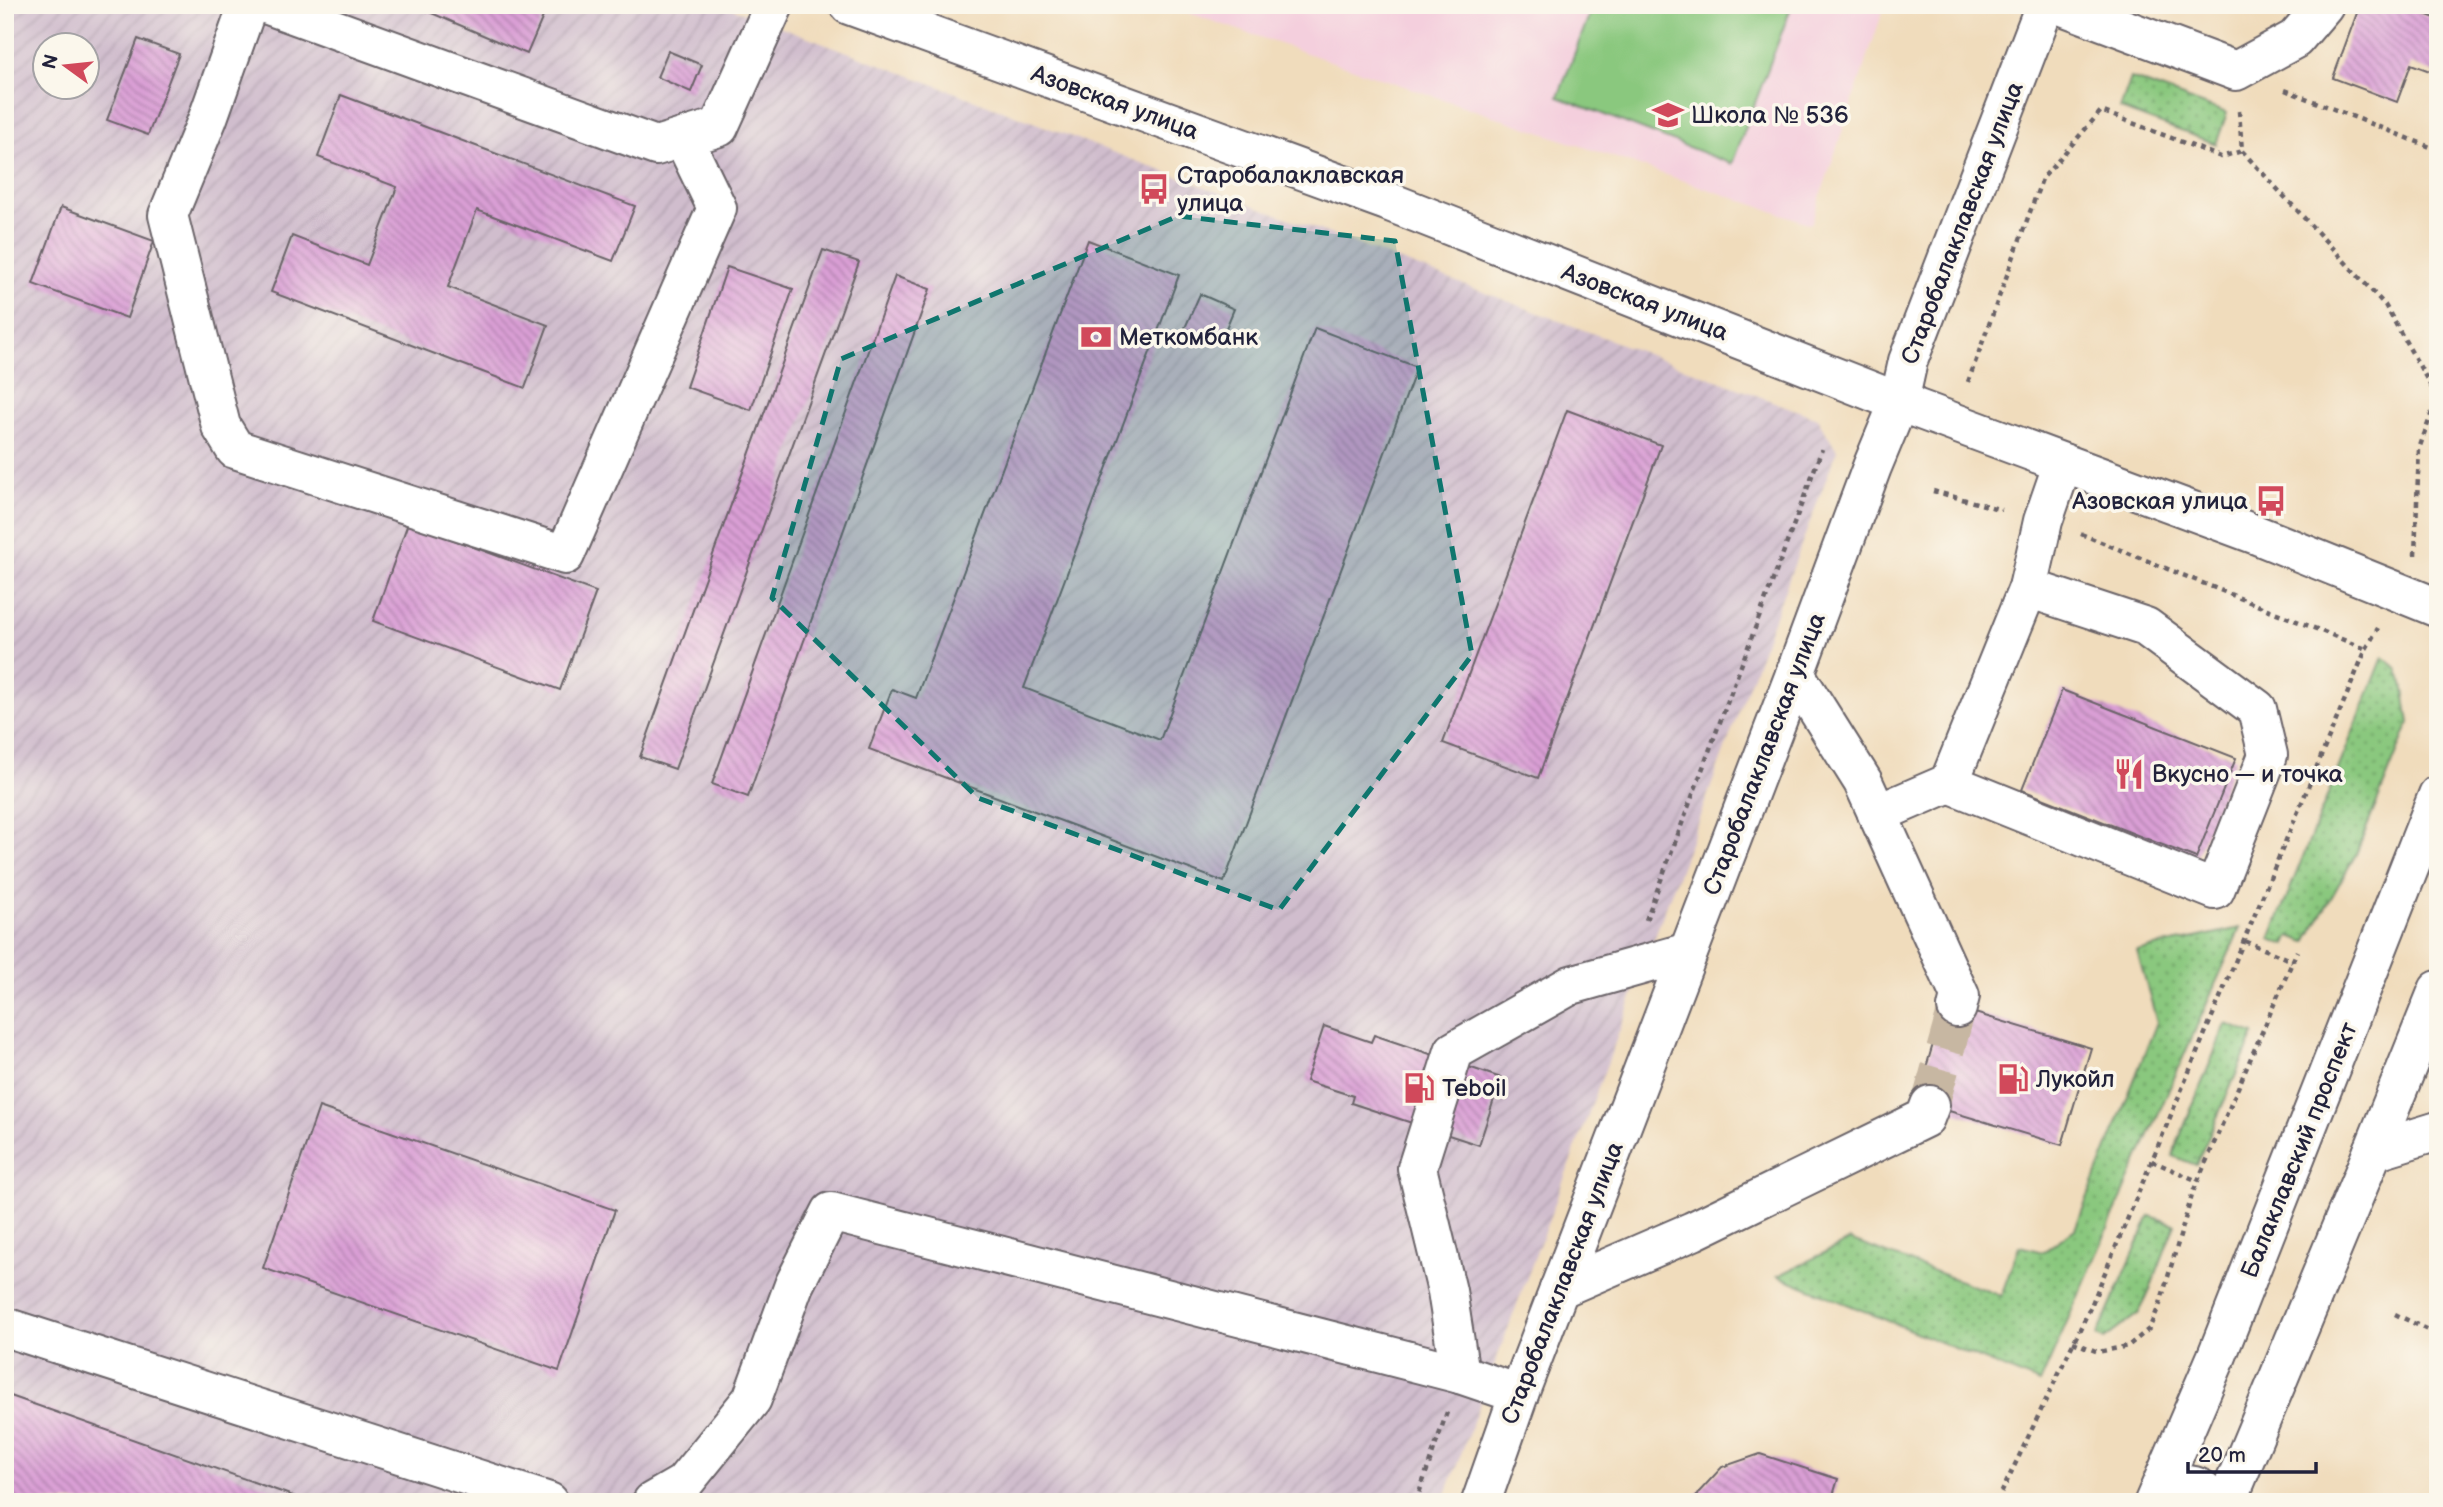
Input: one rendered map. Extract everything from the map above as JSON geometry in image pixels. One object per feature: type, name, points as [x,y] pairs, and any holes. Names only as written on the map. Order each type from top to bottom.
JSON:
[{"type":"street","points":[[248,5],[208,118],[168,215],[221,426],[235,449],[565,555],[717,208],[683,138]]},
{"type":"street","points":[[268,5],[656,146],[719,127],[774,5]]},
{"type":"street","name":"Азовская улица","points":[[849,5],[1397,205],[1899,402],[2257,535],[2438,608]]},
{"type":"street","name":"Старобалаклавская улица","points":[[1481,1502],[1518,1394],[1795,674],[1871,467],[1899,402],[1908,360],[2045,5]]},
{"type":"street","points":[[2060,5],[2236,71],[2295,39],[2324,5]]},
{"type":"street","points":[[1877,814],[1949,783],[2028,588],[2043,522],[2063,463]]},
{"type":"street","points":[[1949,783],[2215,890],[2268,755],[2257,709],[2146,627],[2028,588]]},
{"type":"street","points":[[1795,674],[1863,782],[1960,996],[1957,1008]]},
{"type":"street","name":"Балаклавский проспект","points":[[2156,1502],[2217,1358],[2438,795]]},
{"type":"street","points":[[1460,1374],[1447,1291],[1417,1168],[1454,1051],[1570,985],[1688,952]]},
{"type":"street","points":[[2227,1502],[2374,1151],[2438,990]]},
{"type":"street","points":[[1559,1289],[1693,1231],[1925,1118],[1930,1105]]},
{"type":"street","points":[[2374,1151],[2438,1131]]},
{"type":"street","points":[[652,1502],[683,1484],[752,1399],[794,1285],[831,1212],[1460,1374],[1518,1394]]},
{"type":"street","points":[[5,1327],[549,1502]]},
{"type":"street","points":[[2156,1502],[2173,1486],[2190,1485],[2206,1491],[2215,1502]]},
{"type":"path","points":[[2415,558],[2418,449],[2437,396],[2385,305],[2242,151],[2236,71],[2438,150]]},
{"type":"path","points":[[1966,382],[2042,179],[2101,111],[2221,156],[2242,151]]},
{"type":"path","points":[[1627,970],[1822,449]]},
{"type":"path","points":[[1933,491],[2063,527],[2366,649],[2091,1306],[1997,1502]]},
{"type":"path","points":[[2245,941],[2292,961]]},
{"type":"path","points":[[2073,1342],[2098,1352],[2128,1346],[2149,1329],[2160,1304],[2198,1181],[2297,951]]},
{"type":"path","points":[[2152,1161],[2198,1181]]},
{"type":"path","points":[[2395,1314],[2438,1335]]},
{"type":"path","points":[[1416,1502],[1460,1374]]},
{"type":"highlighted area","points":[[1178,216],[1395,241],[1472,655],[1279,910],[978,798],[772,598],[841,359]]},
{"type":"shaded area","points":[[5,5],[723,5],[1817,418],[1837,450],[1443,1502],[5,1502]]},
{"type":"shaded area","name":"Школа № 536","points":[[1165,5],[1885,5],[1811,224]]},
{"type":"green space","points":[[1593,5],[1792,5],[1732,164],[1558,97]]},
{"type":"green space","points":[[2131,78],[2227,113],[2216,144],[2120,109]]},
{"type":"green space","points":[[2383,657],[2397,668],[2403,683],[2409,723],[2356,854],[2306,942],[2290,936],[2286,945],[2270,939]]},
{"type":"green space","points":[[2240,928],[2040,1383],[1778,1276],[1850,1240],[2001,1296],[2019,1246],[2043,1252],[2075,1229],[2157,1022],[2137,951]]},
{"type":"green space","points":[[2226,1024],[2254,1034],[2196,1165],[2172,1156]]},
{"type":"green space","points":[[2150,1216],[2175,1224],[2139,1313],[2104,1339],[2097,1336]]},
{"type":"building","points":[[413,5],[548,5],[527,54]]},
{"type":"building","points":[[2360,5],[2400,5],[2438,19],[2438,74],[2411,64],[2397,102],[2333,78]]},
{"type":"building","points":[[138,39],[179,54],[148,135],[107,120]]},
{"type":"building","points":[[668,51],[702,65],[691,92],[657,77]]},
{"type":"building","points":[[341,95],[635,206],[613,261],[477,210],[448,287],[548,325],[525,388],[271,292],[292,236],[367,265],[397,187],[318,157]]},
{"type":"building","points":[[61,207],[154,241],[127,318],[33,284]]},
{"type":"building","points":[[1088,240],[1179,275],[1024,688],[1160,740],[1315,328],[1417,367],[1224,882],[869,749],[892,689],[916,698]]},
{"type":"building","points":[[823,250],[859,262],[675,769],[640,757]]},
{"type":"building","points":[[727,267],[793,289],[751,410],[686,387]]},
{"type":"building","points":[[895,276],[930,289],[748,797],[712,784]]},
{"type":"building","points":[[1200,294],[1234,309],[1219,345],[1184,330]]},
{"type":"building","points":[[1567,410],[1661,445],[1538,778],[1443,743]]},
{"type":"building","points":[[408,523],[596,592],[560,690],[373,621]]},
{"type":"building","name":"Вкусно — и точка","points":[[2062,690],[2236,758],[2196,858],[2022,790]]},
{"type":"building","points":[[1945,1004],[2091,1048],[2062,1145],[1916,1101]]},
{"type":"building","points":[[1324,1026],[1371,1042],[1374,1035],[1501,1078],[1479,1145],[1351,1103],[1353,1096],[1306,1081]]},
{"type":"building","points":[[319,1107],[615,1210],[559,1371],[263,1268]]},
{"type":"building","points":[[5,1394],[307,1501],[307,1502],[5,1502]]},
{"type":"building","points":[[1760,1454],[1838,1479],[1831,1502],[1694,1502],[1698,1493],[1722,1467]]},
{"type":"tunnel","points":[[1930,1105],[1957,1008]]},
{"type":"place","name":"Школа № 536","points":[[1668,115]]},
{"type":"place","name":"Старобалаклавская улица","points":[[1154,189]]},
{"type":"place","name":"Меткомбанк","points":[[1096,337]]},
{"type":"place","name":"Азовская улица","points":[[2271,501]]},
{"type":"place","name":"Вкусно — и точка","points":[[2129,774]]},
{"type":"place","name":"Лукойл","points":[[2013,1079]]},
{"type":"place","name":"Teboil","points":[[1419,1088]]}]
